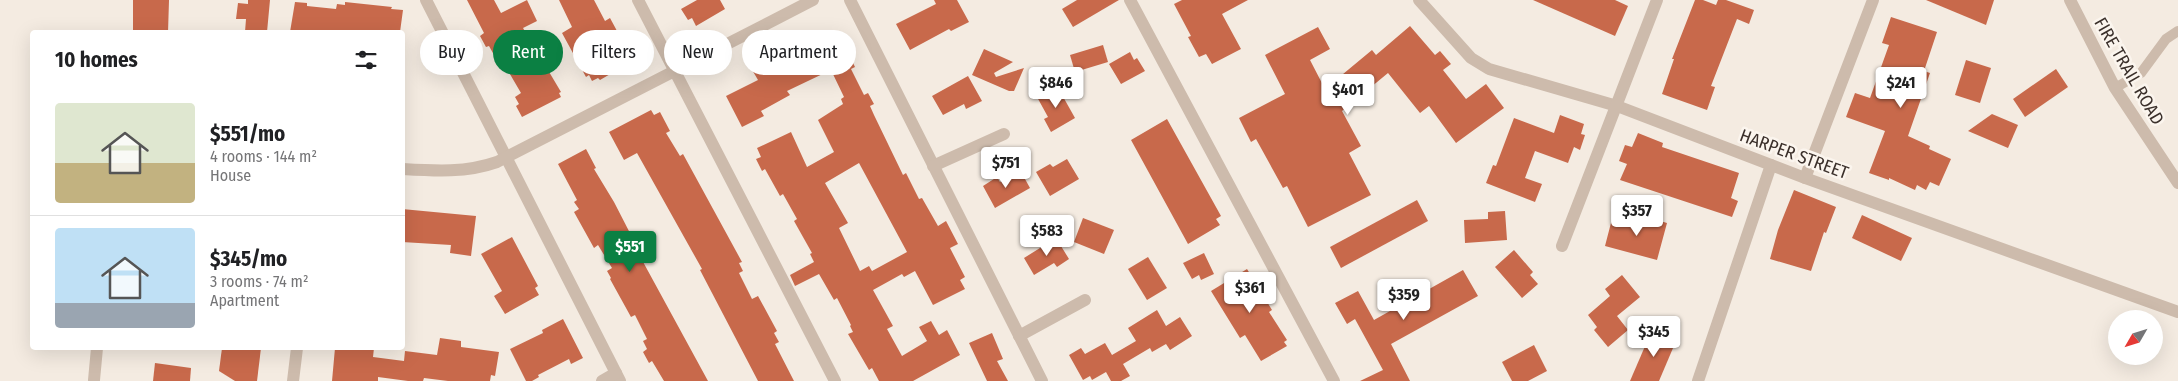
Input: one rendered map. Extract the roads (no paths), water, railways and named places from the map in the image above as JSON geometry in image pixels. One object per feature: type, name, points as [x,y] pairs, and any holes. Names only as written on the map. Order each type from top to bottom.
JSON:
[{"type":"street","points":[[426,0],[618,377],[602,381]]},
{"type":"street","points":[[638,0],[664,51]]},
{"type":"street","points":[[732,41],[813,0]]},
{"type":"street","points":[[850,0],[1042,381]]},
{"type":"street","points":[[1130,0],[1334,381]]},
{"type":"street","name":"HARPER STREET","points":[[1419,0],[1471,58],[1489,69],[1617,106],[1805,178],[2178,312]]},
{"type":"street","points":[[1562,246],[1656,0]]},
{"type":"street","points":[[1805,178],[1873,0]]},
{"type":"street","name":"FIRE TRAIL ROAD","points":[[2070,0],[2115,88],[2178,183]]},
{"type":"street","points":[[405,169],[457,171],[484,166],[506,158],[664,75]]},
{"type":"street","points":[[677,75],[835,381]]},
{"type":"street","points":[[933,166],[1004,134]]},
{"type":"street","points":[[1698,381],[1771,165]]},
{"type":"street","points":[[1019,336],[1085,300]]},
{"type":"street","points":[[94,380],[97,350]]},
{"type":"street","points":[[293,381],[297,350]]},
{"type":"lane","points":[[2115,88],[2141,73],[2166,39],[2178,30]]}]
